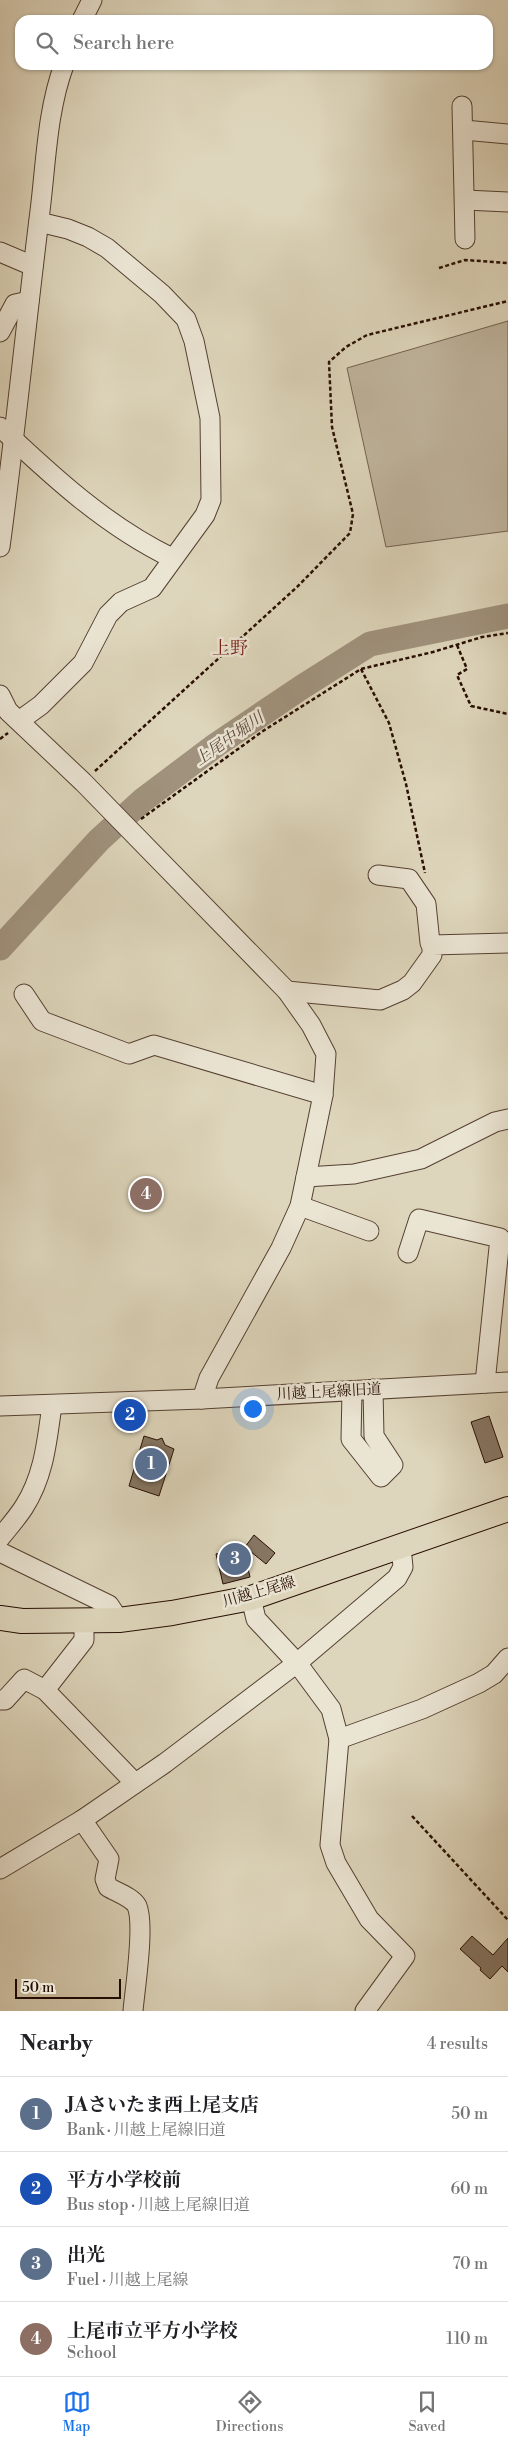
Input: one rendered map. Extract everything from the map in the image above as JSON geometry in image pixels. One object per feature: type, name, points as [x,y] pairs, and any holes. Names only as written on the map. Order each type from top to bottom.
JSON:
[{"type":"main road","name":"川越上尾線","points":[[0,1618],[22,1621],[120,1620],[172,1613],[251,1598],[508,1509]]},
{"type":"street","points":[[84,15],[92,0]]},
{"type":"street","points":[[0,332],[33,266],[52,114],[63,70]]},
{"type":"street","points":[[462,106],[465,239]]},
{"type":"street","points":[[464,130],[508,134]]},
{"type":"street","points":[[465,200],[508,202]]},
{"type":"street","points":[[20,721],[40,705],[82,663],[108,615],[121,602],[152,588],[172,558],[206,515],[211,500],[210,418],[194,341],[186,319],[167,299],[107,248],[74,232],[38,222]]},
{"type":"street","points":[[0,252],[33,266]]},
{"type":"street","points":[[0,547],[11,474],[7,433],[15,300]]},
{"type":"street","points":[[7,433],[87,506],[125,533],[172,558]]},
{"type":"street","points":[[0,695],[8,710],[83,782],[287,991],[311,1025],[326,1054],[323,1094],[300,1206],[281,1248],[209,1378],[202,1399]]},
{"type":"street","points":[[287,991],[380,1000],[403,990],[412,983],[432,955],[426,904],[409,879],[378,874]]},
{"type":"street","points":[[432,945],[508,943]]},
{"type":"street","points":[[24,994],[42,1021],[129,1054],[154,1044],[323,1094]]},
{"type":"street","points":[[306,1177],[354,1174],[421,1159],[495,1122],[508,1119]]},
{"type":"street","points":[[300,1206],[369,1231]]},
{"type":"street","points":[[408,1253],[419,1219],[500,1238],[486,1383]]},
{"type":"street","name":"川越上尾線旧道","points":[[0,1406],[52,1406],[202,1399],[508,1382]]},
{"type":"street","points":[[352,1391],[351,1439],[381,1477],[393,1465],[374,1436],[374,1389]]},
{"type":"street","points":[[0,1538],[24,1507],[36,1483],[45,1455],[52,1406]]},
{"type":"street","points":[[0,1869],[82,1820],[297,1663],[397,1578],[403,1568],[401,1547]]},
{"type":"street","points":[[0,1552],[109,1605],[120,1620]]},
{"type":"street","points":[[251,1598],[256,1620],[297,1663],[331,1709],[339,1739],[330,1845],[336,1863],[369,1919],[405,1956],[365,2011]]},
{"type":"street","points":[[45,1690],[84,1640],[84,1620]]},
{"type":"street","points":[[339,1739],[422,1709],[479,1683],[494,1674],[508,1658]]},
{"type":"street","points":[[0,1700],[5,1700],[24,1679],[45,1690],[135,1783]]},
{"type":"street","points":[[82,1820],[109,1859],[105,1879],[108,1887],[133,1901],[137,1906],[140,1922],[133,2011]]},
{"type":"path","points":[[439,268],[465,260],[508,263]]},
{"type":"path","points":[[83,782],[297,587],[350,532],[353,514],[332,427],[329,362],[346,347],[367,335],[508,301]]},
{"type":"path","points":[[121,823],[361,668],[482,637],[508,633]]},
{"type":"path","points":[[457,644],[467,669],[457,674],[471,706],[508,714]]},
{"type":"path","points":[[361,668],[389,723],[406,784],[426,876]]},
{"type":"path","points":[[412,1816],[508,1920]]},
{"type":"shaded area","points":[[508,321],[508,531],[386,547],[347,368]]},
{"type":"building","points":[[489,1416],[503,1457],[485,1463],[471,1422]]},
{"type":"building","points":[[144,1436],[157,1440],[162,1438],[165,1445],[174,1449],[159,1496],[129,1486]]},
{"type":"building","points":[[254,1535],[275,1553],[266,1564],[245,1547]]},
{"type":"building","points":[[243,1547],[250,1577],[223,1584],[216,1554]]},
{"type":"building","points":[[472,1936],[493,1955],[508,1938],[508,1972],[502,1966],[490,1979],[480,1970],[481,1968],[460,1949]]},
{"type":"waterway","name":"上尾中堀川","points":[[0,948],[99,840],[143,800],[216,745],[302,687],[370,644],[508,616]]},
{"type":"place","name":"上尾市立平方小学校","points":[[146,1194]]},
{"type":"place","name":"平方小学校前","points":[[130,1415]]},
{"type":"place","name":"JAさいたま西上尾支店","points":[[151,1464]]},
{"type":"place","name":"出光","points":[[235,1559]]},
{"type":"district","name":"上野","points":[[230,648]]}]
